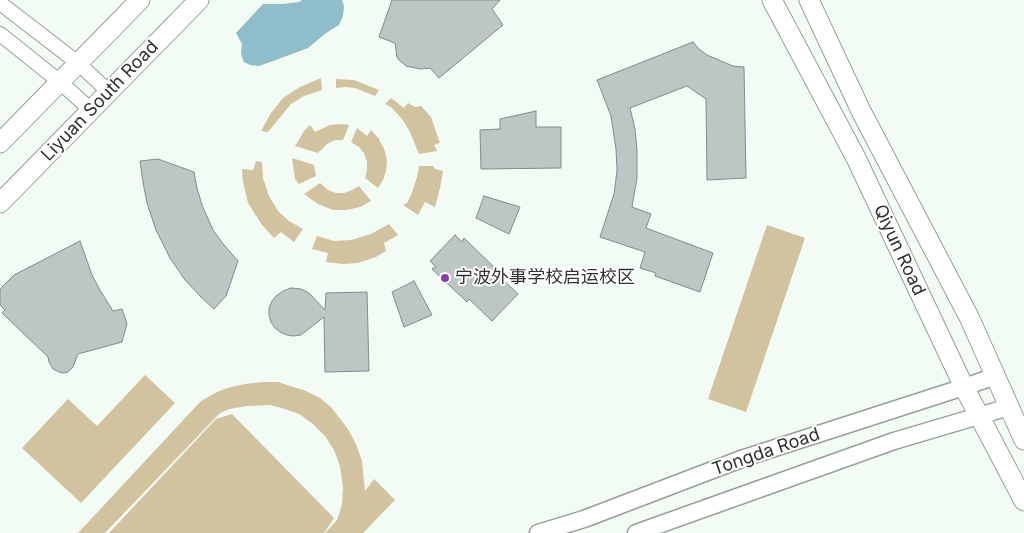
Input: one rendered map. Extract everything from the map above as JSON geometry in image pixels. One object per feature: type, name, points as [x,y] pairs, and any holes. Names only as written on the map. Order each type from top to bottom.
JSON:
[{"type":"main road","points":[[0,143],[140,0]]},
{"type":"main road","name":"Qiyun Road","points":[[772,0],[856,158],[964,387],[1024,501]]},
{"type":"main road","name":"Qiyun Road","points":[[809,0],[861,111],[970,317],[1024,440]]},
{"type":"main road","name":"Liyuan South Road","points":[[0,203],[198,2]]},
{"type":"street","points":[[0,3],[78,63],[109,92]]},
{"type":"street","points":[[0,34],[60,82],[91,110]]},
{"type":"street","name":"Tongda Road","points":[[538,533],[584,519],[744,458],[996,376]]},
{"type":"street","name":"Tongda Road","points":[[636,533],[894,442],[1009,407]]},
{"type":"shaded area","points":[[321,78],[322,90],[304,96],[291,104],[268,132],[261,131],[271,113],[283,98],[300,87]]},
{"type":"shaded area","points":[[336,79],[354,80],[379,90],[375,96],[355,88],[336,88]]},
{"type":"shaded area","points":[[391,98],[404,108],[408,103],[415,107],[421,106],[431,117],[440,143],[434,145],[437,151],[419,154],[402,119],[391,107],[385,104]]},
{"type":"shaded area","points":[[310,125],[315,132],[330,125],[349,125],[343,140],[335,140],[327,144],[318,153],[295,146]]},
{"type":"shaded area","points":[[357,128],[367,136],[371,130],[379,139],[385,151],[386,171],[378,188],[365,178],[367,162],[364,153],[351,142]]},
{"type":"shaded area","points":[[292,158],[314,165],[316,176],[299,184],[295,179]]},
{"type":"shaded area","points":[[256,161],[262,162],[263,178],[269,196],[278,211],[289,221],[303,229],[294,242],[281,232],[274,238],[262,225],[248,203],[242,169],[253,170]]},
{"type":"shaded area","points":[[419,166],[433,166],[435,169],[443,171],[435,207],[425,202],[418,215],[403,205],[407,203],[411,195]]},
{"type":"shaded area","points":[[320,183],[328,190],[336,193],[344,193],[359,186],[371,201],[360,207],[347,210],[333,210],[318,204],[304,194]]},
{"type":"shaded area","points":[[389,224],[398,235],[384,243],[386,251],[376,257],[358,263],[326,262],[328,253],[312,249],[317,236],[334,241],[351,240],[371,234]]},
{"type":"shaded area","points":[[767,225],[805,238],[746,412],[708,399]]},
{"type":"shaded area","points":[[145,375],[175,403],[81,503],[22,448],[68,399],[97,426]]},
{"type":"shaded area","points":[[262,382],[278,382],[306,391],[320,398],[331,407],[348,429],[362,461],[365,491],[374,479],[395,500],[363,533],[325,533],[337,520],[342,504],[343,488],[340,466],[334,450],[325,436],[299,414],[270,405],[229,409],[219,414],[105,533],[78,533],[201,401],[227,388]]},
{"type":"shaded area","points":[[232,414],[334,518],[324,533],[109,533],[216,419]]},
{"type":"water","points":[[302,0],[342,0],[344,6],[343,16],[339,25],[308,48],[259,66],[244,62],[241,54],[242,44],[236,33],[263,4],[283,4]]},
{"type":"building","points":[[392,0],[500,0],[492,9],[503,25],[439,78],[430,68],[420,69],[406,66],[397,57],[395,43],[379,37]]},
{"type":"building","points":[[693,42],[707,55],[733,66],[744,67],[746,178],[707,180],[706,99],[687,86],[630,108],[637,150],[637,178],[632,207],[651,214],[646,228],[713,253],[700,292],[655,276],[656,273],[640,268],[645,252],[600,237],[614,194],[617,171],[611,116],[597,80]]},
{"type":"building","points":[[536,111],[536,127],[561,127],[561,168],[481,169],[480,130],[500,129],[500,119]]},
{"type":"building","points":[[158,159],[194,172],[202,205],[213,230],[238,261],[226,296],[214,309],[185,280],[170,258],[156,230],[147,203],[140,161]]},
{"type":"building","points":[[484,196],[520,207],[509,234],[476,218]]},
{"type":"building","points":[[455,235],[462,242],[464,238],[498,271],[496,273],[518,294],[492,321],[469,299],[467,302],[432,269],[436,267],[430,261]]},
{"type":"building","points":[[80,241],[92,275],[100,290],[113,311],[122,309],[127,324],[122,342],[78,354],[73,367],[68,372],[63,373],[53,369],[48,357],[2,313],[5,310],[0,305],[0,289],[14,275]]},
{"type":"building","points":[[414,281],[432,315],[404,327],[392,292]]},
{"type":"building","points":[[291,288],[301,289],[309,293],[325,310],[326,293],[367,292],[369,371],[325,372],[324,317],[301,335],[287,335],[275,328],[271,322],[269,308],[276,296]]},
{"type":"place","name":"宁波外事学校启运校区","points":[[445,278]]}]
